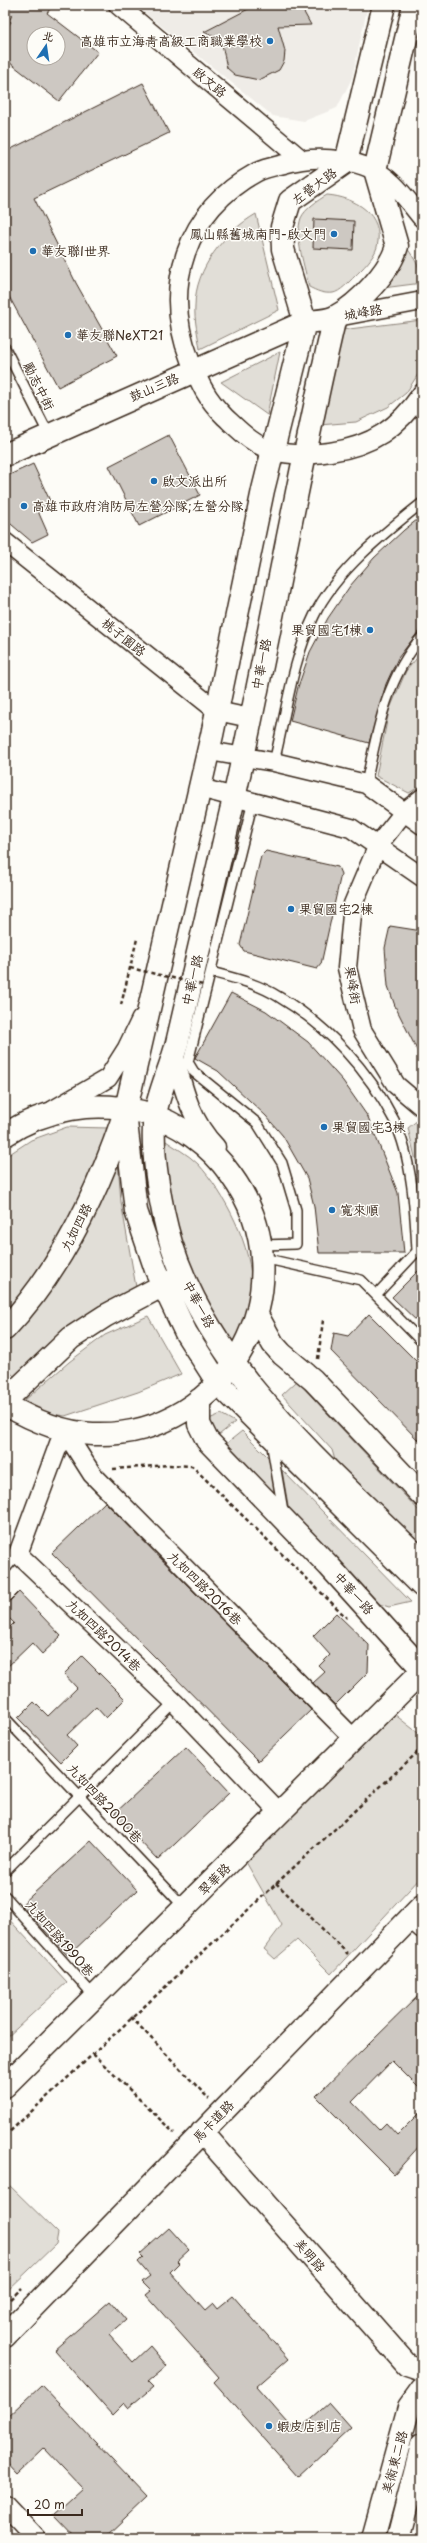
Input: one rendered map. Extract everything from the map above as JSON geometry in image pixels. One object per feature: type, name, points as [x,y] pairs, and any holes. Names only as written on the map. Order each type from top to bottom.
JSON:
[{"type":"street","name":"啟文路","points":[[118,5],[301,159]]},
{"type":"street","name":"左營大路","points":[[305,322],[285,256],[282,227],[290,201],[339,161],[384,5]]},
{"type":"street","points":[[334,317],[366,292],[393,258],[397,246],[375,170],[414,5]]},
{"type":"street","points":[[421,398],[391,430],[354,448],[303,456],[273,451],[256,444],[208,400],[194,370],[185,346],[178,320],[178,275],[193,233],[221,197],[258,172],[301,159],[339,161],[375,170],[392,182],[422,218]]},
{"type":"street","name":"城峰路","points":[[305,322],[422,301]]},
{"type":"street","name":"中華一路","points":[[334,317],[303,456],[250,718],[243,759],[244,799],[174,1054],[155,1116],[160,1195],[171,1242],[184,1276],[233,1365],[281,1420],[422,1561]]},
{"type":"street","name":"鼓山三路","points":[[5,455],[305,322]]},
{"type":"street","name":"中華一路","points":[[305,322],[273,451],[209,751],[125,1110],[136,1211],[163,1285],[186,1333],[218,1383],[422,1586]]},
{"type":"street","name":"桃子園路","points":[[5,542],[217,711],[250,718]]},
{"type":"street","points":[[209,751],[243,759],[274,762],[366,784],[422,825]]},
{"type":"street","points":[[200,788],[351,828],[378,845],[422,877]]},
{"type":"street","name":"果峰街","points":[[422,798],[404,812],[378,845],[353,904],[347,968],[362,1030],[396,1085],[422,1108]]},
{"type":"street","points":[[5,1135],[18,1126],[46,1114],[108,1078],[127,1048],[150,999]]},
{"type":"street","points":[[5,1404],[32,1420],[64,1430],[92,1434],[121,1432],[142,1428],[175,1416],[199,1400],[218,1383],[233,1365],[249,1338],[257,1315],[263,1287],[262,1251],[256,1220],[243,1191],[235,1166],[204,1135],[185,1095],[174,1054]]},
{"type":"street","points":[[46,1114],[78,1107],[125,1110],[155,1116],[190,1133],[220,1159],[243,1191]]},
{"type":"street","name":"九如四路","points":[[5,1329],[18,1315],[62,1254],[105,1171],[125,1110]]},
{"type":"street","points":[[5,1400],[71,1338],[104,1316],[163,1285],[184,1276]]},
{"type":"street","points":[[257,1315],[273,1344],[282,1354],[313,1380],[422,1495]]},
{"type":"street","name":"中華一路","points":[[199,1400],[199,1424],[207,1440],[284,1518],[422,1670]]},
{"type":"street","points":[[18,1554],[64,1430]]},
{"type":"street","name":"九如四路2016巷","points":[[64,1430],[92,1474],[354,1739]]},
{"type":"street","name":"九如四路2014巷","points":[[18,1554],[174,1702],[280,1813]]},
{"type":"street","name":"翠華路","points":[[5,2086],[422,1670]]},
{"type":"street","name":"馬卡道路","points":[[5,2336],[202,2132],[418,1918]]},
{"type":"street","name":"美明路","points":[[202,2132],[407,2365],[422,2370]]},
{"type":"street","name":"美術東二路","points":[[374,2538],[409,2407],[422,2389]]},
{"type":"street","name":"美術東二路","points":[[398,2538],[422,2445]]},
{"type":"street","points":[[5,2505],[36,2538]]},
{"type":"lane","name":"勵志中街","points":[[5,348],[49,435]]},
{"type":"lane","points":[[274,762],[300,653],[314,616],[336,582],[394,526],[422,503]]},
{"type":"lane","points":[[366,784],[382,712],[399,668],[422,637]]},
{"type":"lane","points":[[244,799],[211,972],[188,1062],[194,1072],[257,1123],[282,1163],[296,1210],[296,1244],[262,1251]]},
{"type":"lane","points":[[211,972],[241,980],[279,996],[320,1025],[363,1072],[394,1121],[410,1172],[420,1249],[376,1295]]},
{"type":"lane","points":[[262,1251],[361,1280],[422,1342]]},
{"type":"lane","points":[[270,1434],[284,1518]]},
{"type":"lane","points":[[5,1569],[18,1554]]},
{"type":"lane","points":[[5,1871],[174,1702]]},
{"type":"lane","name":"九如四路2000巷","points":[[5,1718],[81,1795],[185,1908]]},
{"type":"lane","name":"九如四路1990巷","points":[[5,1896],[94,1997]]},
{"type":"path","points":[[121,1005],[137,939]]},
{"type":"path","points":[[130,968],[202,985]]},
{"type":"path","points":[[92,1474],[121,1467],[192,1466],[349,1620]]},
{"type":"path","points":[[5,2136],[131,2017],[422,1748]]},
{"type":"path","points":[[276,1883],[351,1958]]},
{"type":"path","points":[[131,2017],[209,2100]]},
{"type":"path","points":[[93,2054],[175,2134]]},
{"type":"shaded area","name":"高雄市立海青高級工商職業學校","points":[[135,5],[368,5],[352,78],[337,108],[304,121],[273,116]]},
{"type":"shaded area","points":[[327,195],[347,199],[365,209],[372,217],[376,225],[378,235],[377,247],[368,263],[341,289],[333,293],[320,292],[309,287],[299,243],[299,226],[305,211]]},
{"type":"shaded area","points":[[256,214],[279,310],[200,349],[195,311],[196,292],[200,278],[214,252],[223,241],[244,222]]},
{"type":"shaded area","points":[[402,241],[418,266],[422,277],[422,283],[375,289]]},
{"type":"shaded area","points":[[422,320],[422,368],[406,393],[388,407],[356,422],[319,425],[341,330]]},
{"type":"shaded area","points":[[280,352],[267,415],[221,382]]},
{"type":"shaded area","points":[[422,652],[422,785],[409,793],[376,776],[389,711],[406,671]]},
{"type":"shaded area","points":[[419,1119],[422,1122],[422,1186],[408,1128]]},
{"type":"shaded area","points":[[67,1127],[108,1128],[79,1201],[44,1265],[5,1316],[5,1157],[31,1140]]},
{"type":"shaded area","points":[[163,1139],[194,1160],[208,1176],[227,1205],[248,1256],[251,1273],[250,1296],[232,1349],[195,1280],[177,1236],[169,1201]]},
{"type":"shaded area","points":[[118,1162],[121,1202],[136,1287],[80,1322],[17,1379],[5,1367],[5,1341],[31,1315]]},
{"type":"shaded area","points":[[148,1316],[181,1374],[138,1392],[65,1416],[45,1413],[25,1400],[69,1362],[105,1335]]},
{"type":"shaded area","points":[[297,1381],[422,1514],[422,1552],[338,1470],[332,1450],[282,1395]]},
{"type":"shaded area","points":[[221,1414],[235,1422],[214,1439],[209,1419]]},
{"type":"shaded area","points":[[242,1431],[270,1459],[276,1502],[222,1447]]},
{"type":"shaded area","points":[[282,1470],[411,1602],[389,1607],[373,1602],[290,1516]]},
{"type":"shaded area","points":[[394,1714],[422,1736],[422,1876],[331,1974],[297,1940],[275,1959],[264,1949],[282,1925],[246,1862]]},
{"type":"shaded area","points":[[5,1915],[67,1982],[5,2039]]},
{"type":"shaded area","points":[[5,2181],[58,2233],[56,2244],[5,2293]]},
{"type":"building","points":[[5,5],[53,5],[47,13],[64,26],[26,26],[26,66],[66,66],[66,28],[98,52],[59,101],[5,59],[5,30],[11,22],[9,20],[12,16],[5,10]]},
{"type":"building","points":[[256,5],[300,5],[311,25],[278,26],[285,51],[284,61],[279,70],[259,80],[235,75],[227,68],[221,40],[204,32]]},
{"type":"building","points":[[143,83],[169,133],[34,198],[76,283],[117,356],[58,387],[5,289],[5,152]]},
{"type":"building","name":"鳳山縣舊城南門-啟文門","points":[[314,219],[354,221],[353,250],[313,248]]},
{"type":"building","name":"啟文派出所","points":[[169,435],[200,495],[139,526],[109,466]]},
{"type":"building","name":"高雄市政府消防局左營分隊;左營分隊","points":[[33,464],[51,503],[37,509],[48,534],[32,542],[5,519],[5,477]]},
{"type":"building","name":"果貿國宅1棟","points":[[422,516],[422,627],[398,658],[386,684],[369,743],[290,721],[298,687],[310,652],[328,618],[350,586],[374,558],[404,530]]},
{"type":"building","name":"果貿國宅2棟","points":[[266,851],[338,867],[341,874],[321,964],[317,969],[244,951],[240,945],[261,856]]},
{"type":"building","points":[[390,926],[422,931],[422,1060],[395,1006],[388,986],[385,948]]},
{"type":"building","name":"果貿國宅3棟","points":[[231,993],[266,1011],[308,1042],[343,1081],[368,1117],[398,1193],[404,1253],[319,1253],[314,1206],[307,1178],[283,1136],[266,1116],[218,1071],[195,1058]]},
{"type":"building","points":[[422,1267],[422,1326],[392,1297]]},
{"type":"building","points":[[369,1314],[422,1367],[422,1444],[331,1351],[334,1333],[348,1336]]},
{"type":"building","points":[[105,1502],[311,1710],[258,1761],[52,1553]]},
{"type":"building","points":[[19,1592],[61,1636],[42,1654],[32,1643],[5,1669],[5,1632],[14,1623],[5,1614],[5,1606]]},
{"type":"building","points":[[336,1613],[369,1645],[368,1672],[335,1705],[313,1683],[325,1672],[319,1666],[330,1655],[313,1636]]},
{"type":"building","points":[[82,1656],[125,1699],[106,1718],[96,1707],[67,1735],[77,1746],[61,1762],[18,1718],[34,1702],[48,1716],[77,1688],[64,1674]]},
{"type":"building","points":[[186,1747],[229,1793],[158,1860],[114,1814]]},
{"type":"building","points":[[91,1841],[137,1890],[68,1956],[21,1905]]},
{"type":"building","points":[[422,1992],[422,2091],[392,2061],[352,2102],[379,2130],[386,2123],[397,2135],[422,2110],[422,2143],[394,2174],[316,2096]]},
{"type":"building","points":[[169,2228],[189,2250],[177,2261],[179,2263],[170,2272],[205,2311],[213,2304],[217,2309],[233,2296],[288,2359],[256,2387],[296,2432],[329,2403],[351,2428],[298,2477],[214,2382],[219,2377],[146,2295],[151,2291],[142,2282],[150,2276],[138,2262],[143,2257],[140,2254]]},
{"type":"building","points":[[110,2301],[126,2320],[109,2335],[133,2362],[150,2346],[167,2366],[148,2382],[153,2387],[128,2408],[124,2403],[112,2415],[54,2350]]},
{"type":"building","points":[[41,2385],[147,2497],[104,2538],[76,2538],[53,2514],[82,2488],[44,2448],[18,2473],[5,2459],[5,2419]]},
{"type":"place","name":"高雄市立海青高級工商職業學校","points":[[270,41]]},
{"type":"place","name":"鳳山縣舊城南門-啟文門","points":[[334,234]]},
{"type":"place","name":"華友聯I世界","points":[[33,251]]},
{"type":"place","name":"華友聯NeXT21","points":[[68,335]]},
{"type":"place","name":"啟文派出所","points":[[154,481]]},
{"type":"place","name":"高雄市政府消防局左營分隊;左營分隊","points":[[24,506]]},
{"type":"place","name":"果貿國宅1棟","points":[[370,630]]},
{"type":"place","name":"果貿國宅2棟","points":[[291,909]]},
{"type":"place","name":"果貿國宅3棟","points":[[324,1127]]},
{"type":"place","name":"寬來順","points":[[332,1210]]},
{"type":"place","name":"蝦皮店到店","points":[[269,2426]]}]
